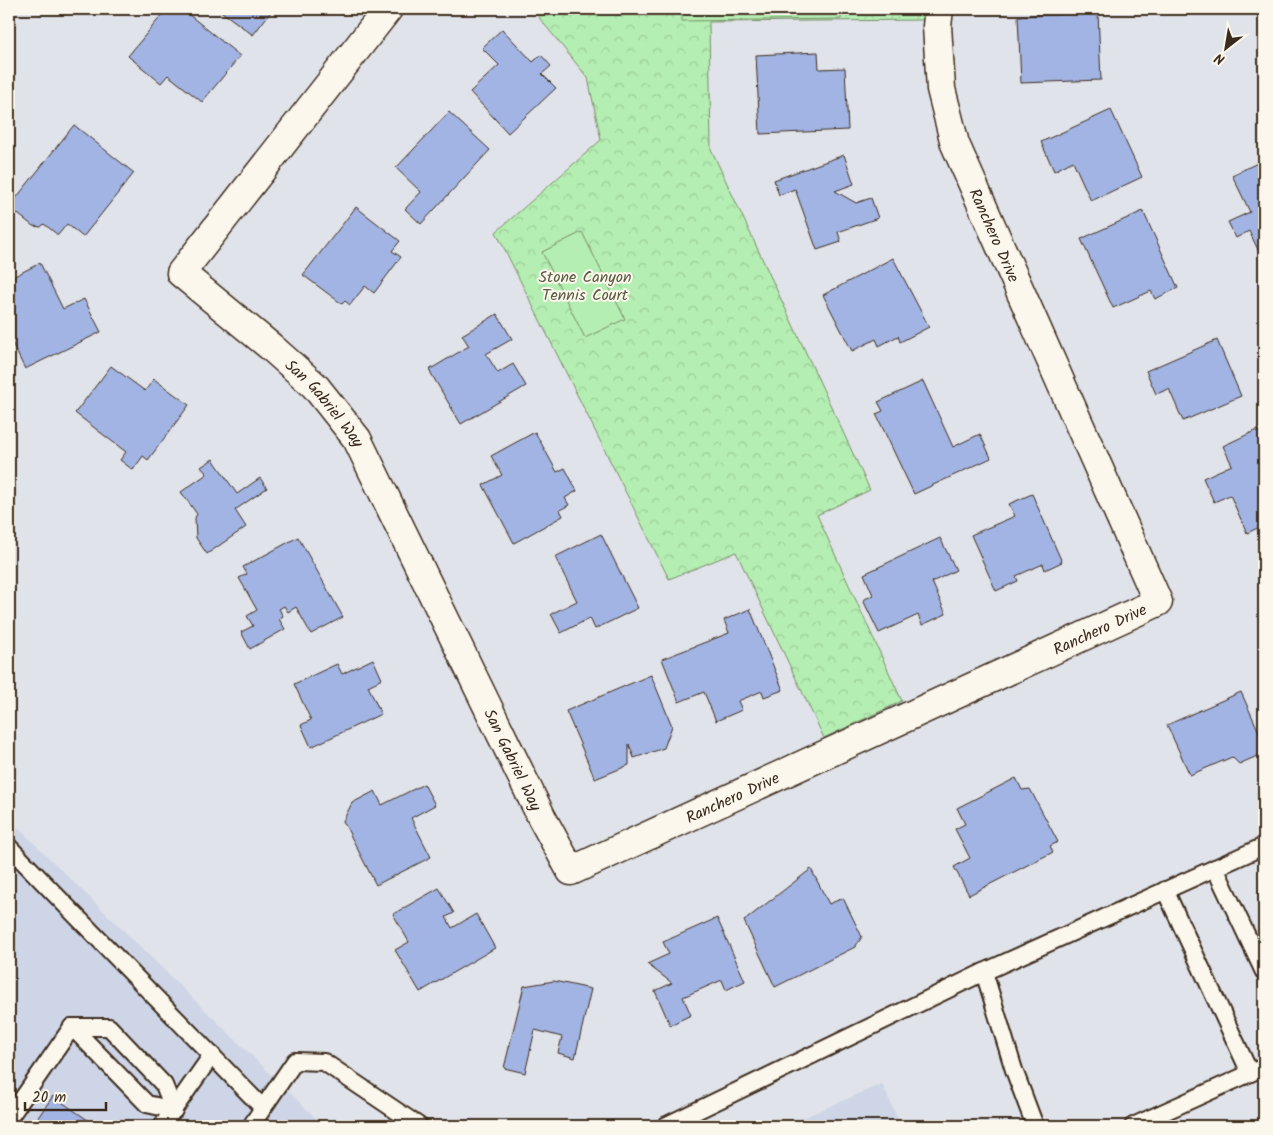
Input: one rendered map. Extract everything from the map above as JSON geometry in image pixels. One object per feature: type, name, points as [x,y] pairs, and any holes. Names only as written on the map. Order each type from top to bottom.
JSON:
[{"type":"street","name":"San Gabriel Way","points":[[388,9],[181,272],[315,386],[357,439],[538,809],[571,871]]},
{"type":"street","name":"Ranchero Drive","points":[[571,871],[1158,602],[955,144],[941,89],[937,26],[939,9]]},
{"type":"lane","points":[[9,846],[263,1108]]},
{"type":"lane","points":[[664,1126],[984,972],[1264,846]]},
{"type":"lane","points":[[1215,868],[1264,972]]},
{"type":"lane","points":[[1133,1126],[1257,1070],[1165,890]]},
{"type":"lane","points":[[984,972],[1014,1070],[1035,1126]]},
{"type":"lane","points":[[72,1027],[147,1104],[174,1110]]},
{"type":"lane","points":[[72,1027],[109,1027],[164,1085],[174,1110]]},
{"type":"lane","points":[[9,1118],[72,1027]]},
{"type":"lane","points":[[162,1126],[212,1055]]},
{"type":"lane","points":[[252,1126],[295,1061],[324,1062],[418,1126]]},
{"type":"shaded area","points":[[9,819],[324,1126],[9,1126]]},
{"type":"shaded area","points":[[882,1084],[901,1126],[784,1126]]},
{"type":"green space","name":"Stone Canyon Tennis Court","points":[[532,9],[923,9],[923,20],[709,22],[711,149],[870,490],[817,515],[902,701],[824,738],[736,552],[669,579],[496,232],[601,140],[588,78]]},
{"type":"green space","points":[[682,9],[841,9],[841,19],[682,21]]},
{"type":"green space","name":"Stone Canyon Tennis Court","points":[[582,232],[625,319],[585,338],[542,252]]},
{"type":"building","points":[[167,9],[182,9],[240,56],[202,102],[168,75],[161,83],[128,56]]},
{"type":"building","points":[[218,9],[273,9],[253,35]]},
{"type":"building","points":[[1098,13],[1101,80],[1021,83],[1018,16]]},
{"type":"building","points":[[502,29],[533,62],[541,55],[551,66],[542,74],[556,88],[508,133],[470,92],[499,65],[482,48]]},
{"type":"building","points":[[818,52],[819,69],[845,68],[848,130],[760,134],[756,55]]},
{"type":"building","points":[[1111,110],[1142,177],[1091,201],[1073,161],[1054,171],[1041,142]]},
{"type":"building","points":[[449,112],[490,150],[421,224],[405,209],[421,192],[396,168]]},
{"type":"building","points":[[74,125],[134,173],[83,237],[67,224],[58,235],[44,224],[41,227],[33,226],[9,207]]},
{"type":"building","points":[[844,155],[854,184],[835,191],[856,203],[871,198],[878,218],[838,232],[841,242],[817,250],[795,189],[779,195],[774,180]]},
{"type":"building","points":[[1262,161],[1264,165],[1263,260],[1249,231],[1236,238],[1228,222],[1250,212],[1232,175]]},
{"type":"building","points":[[356,207],[400,241],[392,251],[401,257],[374,293],[365,286],[350,305],[345,301],[342,304],[303,275]]},
{"type":"building","points":[[1143,211],[1178,288],[1155,299],[1151,291],[1113,308],[1081,239]]},
{"type":"building","points":[[893,258],[929,327],[900,342],[898,336],[879,346],[876,339],[852,351],[823,295]]},
{"type":"building","points":[[40,263],[63,309],[84,299],[101,332],[25,369],[9,337],[9,320],[12,319],[9,313],[9,279]]},
{"type":"building","points":[[497,314],[512,339],[486,354],[498,373],[513,364],[526,386],[461,424],[429,370],[469,346],[462,335]]},
{"type":"building","points":[[1217,340],[1241,396],[1183,421],[1169,389],[1156,394],[1146,371]]},
{"type":"building","points":[[111,366],[145,391],[154,379],[189,405],[148,460],[143,456],[133,470],[120,460],[126,452],[75,413]]},
{"type":"building","points":[[923,381],[953,447],[980,434],[991,458],[914,494],[876,414],[883,411],[878,402]]},
{"type":"building","points":[[1261,428],[1264,435],[1264,525],[1247,533],[1230,495],[1214,502],[1203,478],[1232,465],[1223,446]]},
{"type":"building","points":[[535,432],[557,472],[565,468],[577,491],[565,498],[569,505],[560,510],[563,516],[514,543],[483,485],[502,475],[491,456]]},
{"type":"building","points":[[213,459],[237,494],[260,478],[267,488],[235,510],[246,527],[207,554],[196,538],[195,518],[197,514],[181,492],[207,474],[201,467]]},
{"type":"building","points":[[1032,494],[1062,562],[1045,570],[1043,564],[1016,576],[1018,581],[996,591],[971,535],[1015,516],[1009,504]]},
{"type":"building","points":[[601,534],[638,608],[595,629],[590,618],[561,633],[551,614],[577,601],[555,557]]},
{"type":"building","points":[[298,537],[343,617],[311,634],[296,607],[288,612],[284,606],[279,609],[283,616],[279,619],[285,629],[250,649],[241,632],[253,626],[247,616],[257,610],[239,578],[247,574],[243,567]]},
{"type":"building","points":[[940,538],[956,570],[932,582],[946,614],[922,625],[918,615],[879,633],[863,600],[873,595],[864,574]]},
{"type":"building","points":[[750,609],[783,690],[764,697],[762,691],[738,701],[742,710],[716,721],[704,692],[679,702],[662,659],[729,633],[724,620]]},
{"type":"building","points":[[373,659],[382,679],[368,686],[381,714],[311,747],[301,725],[311,720],[294,684],[337,664],[342,674]]},
{"type":"building","points":[[651,675],[672,726],[664,748],[634,758],[629,744],[629,765],[595,779],[566,711]]},
{"type":"building","points":[[1241,692],[1264,743],[1264,753],[1239,764],[1232,757],[1190,775],[1167,725]]},
{"type":"building","points":[[1016,778],[1022,790],[1030,789],[1058,842],[1050,846],[1053,852],[969,895],[954,867],[970,858],[955,829],[965,824],[957,808]]},
{"type":"building","points":[[424,784],[435,805],[411,818],[431,857],[376,885],[343,821],[352,803],[375,791],[382,805]]},
{"type":"building","points":[[811,869],[829,904],[843,898],[862,937],[855,947],[775,987],[744,921]]},
{"type":"building","points":[[439,888],[454,913],[446,917],[452,928],[476,914],[495,948],[420,992],[395,950],[409,942],[393,914]]},
{"type":"building","points":[[717,918],[745,981],[726,990],[722,980],[683,997],[691,1015],[670,1025],[655,991],[672,983],[647,964],[669,954],[663,942]]},
{"type":"building","points":[[554,981],[591,989],[575,1058],[558,1053],[562,1037],[535,1030],[525,1073],[504,1068],[524,986]]},
{"type":"building","points":[[53,1096],[95,1125],[32,1126]]}]
